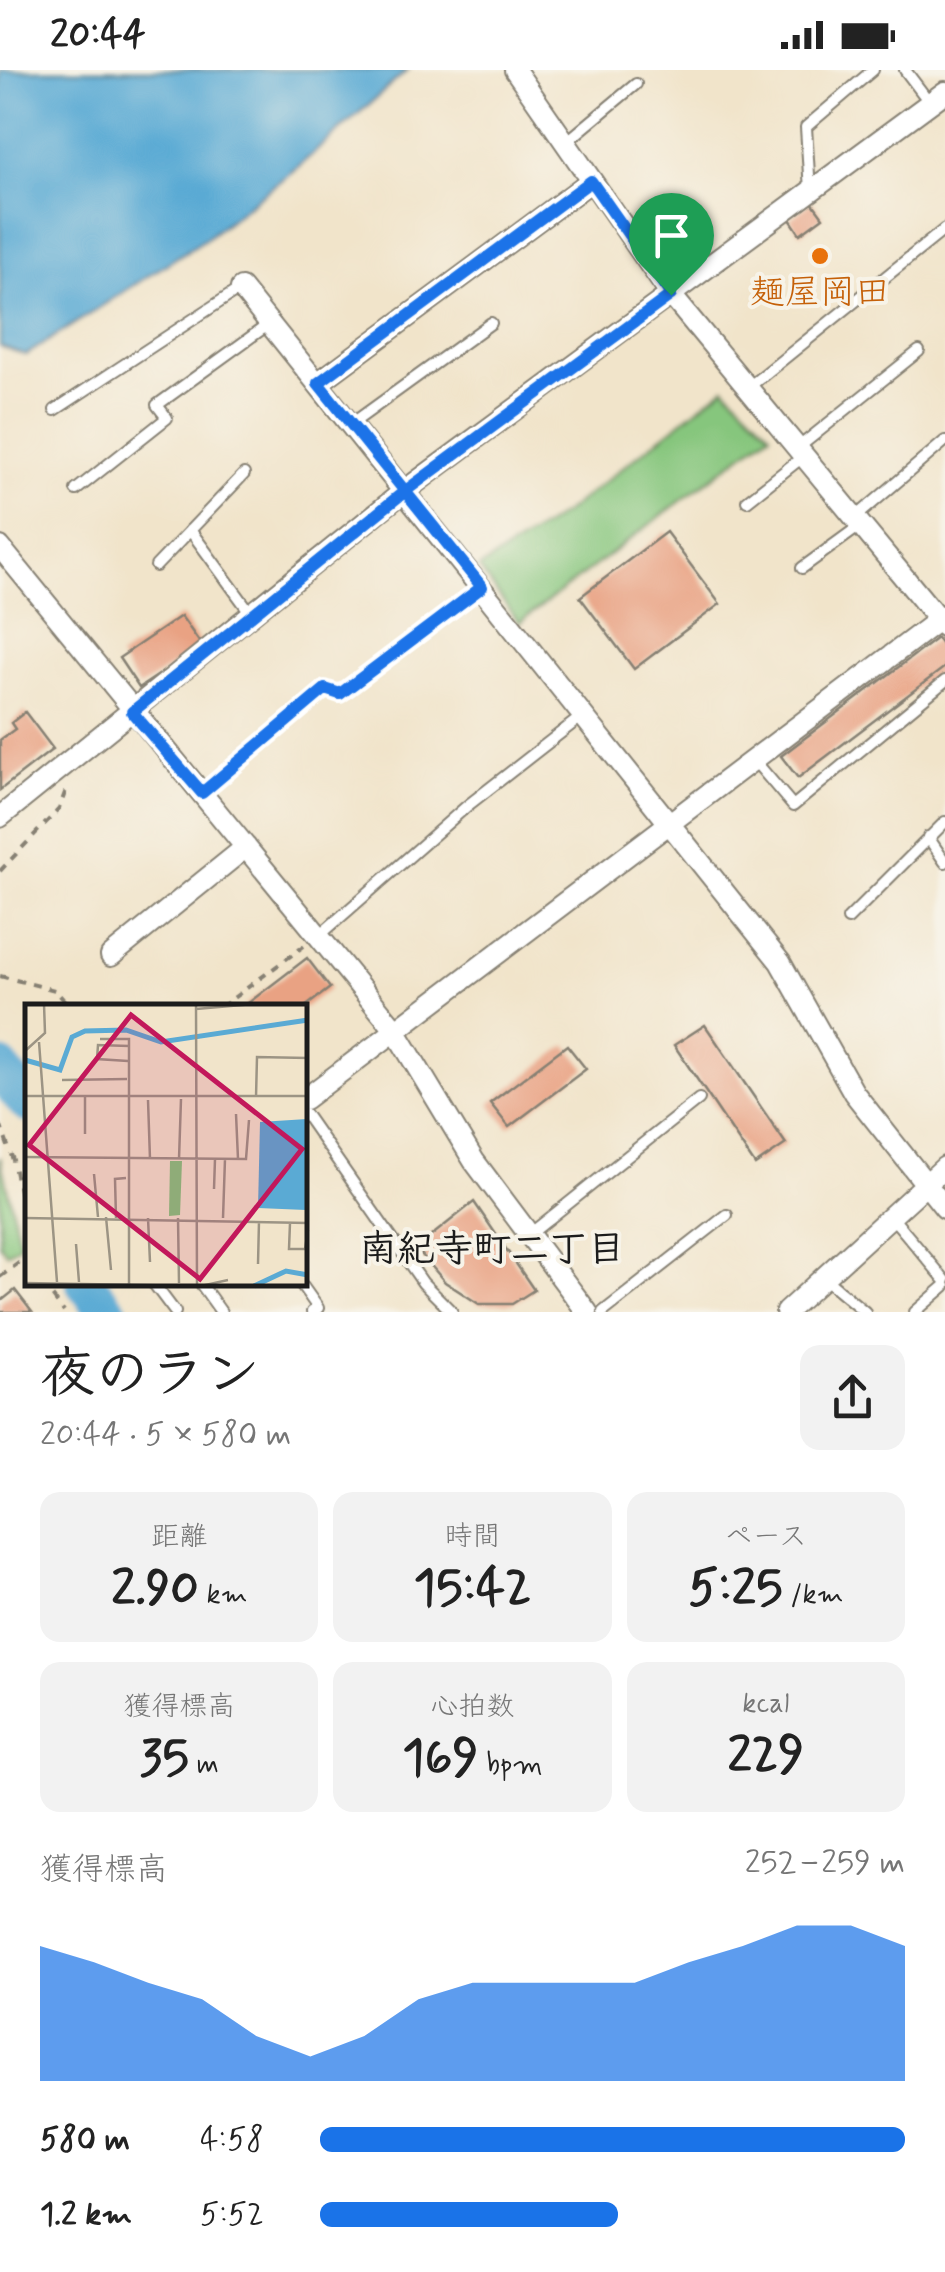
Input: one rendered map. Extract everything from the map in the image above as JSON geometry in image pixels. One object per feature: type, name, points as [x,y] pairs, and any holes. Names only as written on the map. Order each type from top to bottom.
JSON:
[{"type":"street","points":[[308,1097],[394,1028],[943,620],[671,295],[514,70]]},
{"type":"street","points":[[0,817],[250,612],[404,492],[937,97]]},
{"type":"street","points":[[318,383],[591,181]]},
{"type":"street","points":[[241,288],[482,587],[666,825],[780,962],[854,1093],[945,1208]]},
{"type":"street","points":[[0,547],[394,1028],[474,1161],[587,1312]]},
{"type":"street","points":[[111,956],[246,847]]},
{"type":"street","points":[[786,1312],[945,1166]]},
{"type":"lane","points":[[810,192],[806,127],[874,70]]},
{"type":"lane","points":[[905,70],[937,97]]},
{"type":"lane","points":[[564,144],[636,84]]},
{"type":"lane","points":[[750,386],[945,229]]},
{"type":"lane","points":[[55,410],[241,288]]},
{"type":"lane","points":[[76,490],[167,418],[157,404],[270,323]]},
{"type":"lane","points":[[350,425],[492,324]]},
{"type":"lane","points":[[747,501],[919,351]]},
{"type":"lane","points":[[802,568],[945,440]]},
{"type":"lane","points":[[156,566],[244,474]]},
{"type":"lane","points":[[190,530],[250,612]]},
{"type":"lane","points":[[202,793],[325,689],[340,694],[482,587]]},
{"type":"lane","points":[[753,760],[793,806],[945,681]]},
{"type":"lane","points":[[320,935],[467,806],[581,717]]},
{"type":"lane","points":[[848,919],[945,822]]},
{"type":"lane","points":[[928,837],[945,862]]},
{"type":"lane","points":[[529,1235],[698,1099]]},
{"type":"lane","points":[[308,1118],[423,1283],[452,1312]]},
{"type":"lane","points":[[603,1312],[727,1214]]},
{"type":"lane","points":[[890,1215],[945,1283],[915,1312]]},
{"type":"lane","points":[[822,1276],[864,1312]]},
{"type":"lane","points":[[156,1287],[176,1312]]},
{"type":"lane","points":[[203,1287],[221,1312]]},
{"type":"lane","points":[[303,1287],[318,1308],[312,1312]]},
{"type":"path","points":[[0,870],[59,810],[74,768],[68,762]]},
{"type":"path","points":[[225,1004],[320,935]]},
{"type":"path","points":[[0,976],[54,990],[67,1004]]},
{"type":"path","points":[[0,1124],[13,1160],[25,1222]]},
{"type":"path","points":[[0,1277],[25,1258]]},
{"type":"path","points":[[45,1287],[64,1312]]},
{"type":"green space","points":[[725,387],[771,433],[519,623],[479,568],[566,512]]},
{"type":"green space","points":[[0,1157],[20,1244],[7,1253],[0,1244]]},
{"type":"water","points":[[0,70],[408,70],[300,165],[205,239],[26,355],[0,346]]},
{"type":"building","points":[[812,202],[823,217],[800,234],[790,219]]},
{"type":"building","points":[[666,532],[720,604],[634,669],[580,597]]},
{"type":"building","points":[[181,616],[202,646],[139,688],[119,658]]},
{"type":"building","points":[[937,638],[945,649],[945,667],[798,778],[781,756]]},
{"type":"building","points":[[25,712],[53,749],[0,790],[0,740],[15,729],[11,723]]},
{"type":"building","points":[[307,958],[330,988],[308,1005],[247,1004]]},
{"type":"building","points":[[705,1025],[786,1144],[755,1165],[674,1045]]},
{"type":"building","points":[[567,1045],[586,1069],[509,1127],[490,1103]]},
{"type":"building","points":[[474,1202],[534,1290],[512,1304],[479,1304],[445,1282],[416,1248]]},
{"type":"building","points":[[15,1290],[32,1312],[0,1312],[0,1302]]},
{"type":"waterway","points":[[0,1069],[25,1099]]},
{"type":"waterway","points":[[88,1287],[108,1312]]},
{"type":"place","name":"麺屋岡田","points":[[820,256]]},
{"type":"district","name":"南紀寺町二丁目","points":[[492,1250]]},
{"type":"route","points":[[671,295],[404,492],[250,612],[132,712],[202,793],[325,689],[340,694],[482,587],[404,492],[318,383],[591,181],[671,295]]}]
